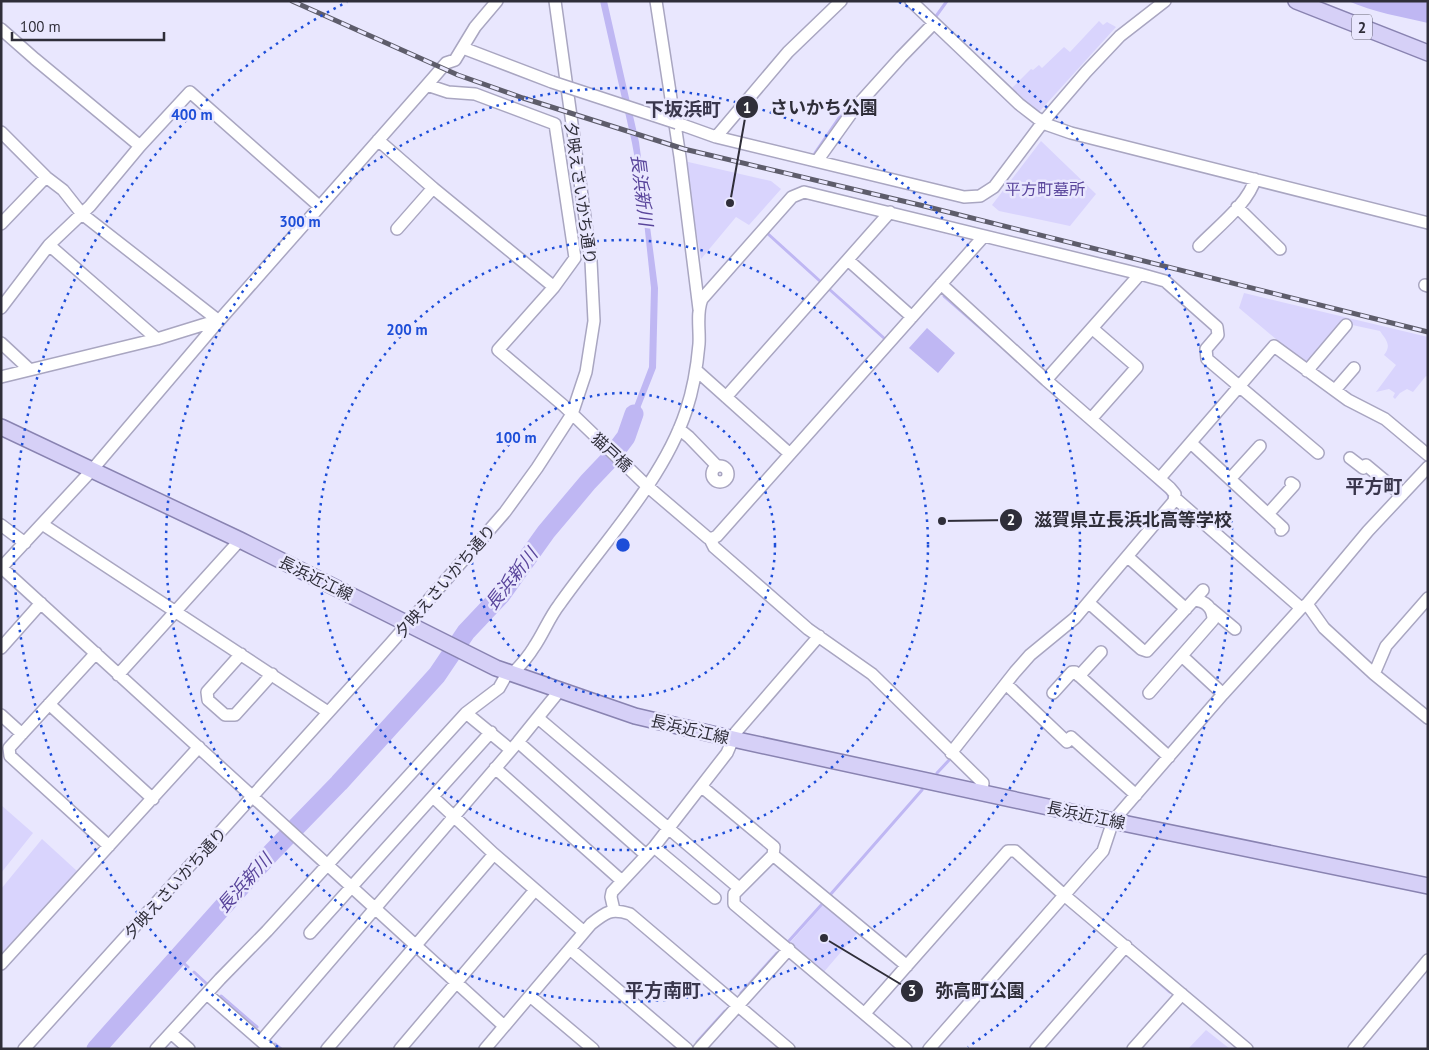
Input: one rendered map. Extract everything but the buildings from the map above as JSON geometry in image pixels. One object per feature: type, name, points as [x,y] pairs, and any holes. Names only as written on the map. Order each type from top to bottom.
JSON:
[{"type":"main road","name":"2","points":[[1296,1],[1428,53]]},
{"type":"main road","name":"長浜近江線","points":[[1,427],[240,540],[505,671],[634,716],[1113,821],[1428,886]]},
{"type":"street","points":[[497,1],[475,27],[455,60],[446,63],[218,322],[92,470],[1,568],[504,1026]]},
{"type":"street","name":"夕映えさいかち通り","points":[[24,1049],[408,624],[504,512],[537,468],[572,414],[586,372],[594,321],[591,261],[555,1]]},
{"type":"street","points":[[156,1049],[324,862],[466,713],[499,688],[505,671],[534,648],[552,614],[644,483],[665,458],[679,429],[689,401],[696,370],[699,342],[699,312],[680,157],[656,1]]},
{"type":"street","points":[[716,137],[788,52],[841,1]]},
{"type":"street","points":[[911,1],[1019,104],[1043,122],[1084,137],[1428,223]]},
{"type":"street","points":[[462,48],[552,82],[716,137],[964,197],[980,196],[994,187],[1043,122],[1115,41],[1165,1]]},
{"type":"street","points":[[817,161],[855,108],[934,23]]},
{"type":"street","points":[[1,28],[35,59],[140,146]]},
{"type":"street","points":[[378,140],[433,188],[554,287],[575,258],[555,124],[475,94],[448,92],[427,85]]},
{"type":"street","points":[[1,308],[49,245],[82,214],[140,146],[190,92],[319,206]]},
{"type":"street","points":[[1,132],[46,177],[63,190],[82,214],[218,322]]},
{"type":"street","points":[[1,224],[46,177]]},
{"type":"street","points":[[1199,246],[1253,188],[1255,179]]},
{"type":"street","points":[[398,229],[433,188]]},
{"type":"street","points":[[699,312],[704,297],[796,194],[804,192],[1165,281],[1217,327],[1218,335],[1206,349],[1208,359],[1318,453]]},
{"type":"street","points":[[1237,207],[1280,249]]},
{"type":"street","points":[[726,397],[890,212]]},
{"type":"street","points":[[710,538],[717,536],[984,236]]},
{"type":"street","points":[[49,245],[157,339]]},
{"type":"street","points":[[848,260],[912,317]]},
{"type":"street","points":[[1046,380],[1140,274]]},
{"type":"street","points":[[941,284],[1046,380],[1160,478],[1170,488],[1175,498],[1304,606],[1324,628],[1374,674],[1428,718]]},
{"type":"street","name":"猫戸橋","points":[[554,287],[498,350],[572,414],[644,483],[704,536],[710,538],[714,547],[808,630],[872,674],[983,783],[982,792]]},
{"type":"street","points":[[1,377],[218,322]]},
{"type":"street","points":[[1307,371],[1346,325]]},
{"type":"street","points":[[1091,419],[1137,367],[1093,329]]},
{"type":"street","points":[[1,343],[30,369]]},
{"type":"street","points":[[1160,478],[1274,346],[1348,400],[1385,418],[1428,455]]},
{"type":"street","points":[[1335,390],[1354,368]]},
{"type":"street","points":[[696,370],[790,454]]},
{"type":"street","points":[[679,429],[689,436],[717,466]]},
{"type":"street","points":[[1191,443],[1283,528],[1281,530]]},
{"type":"street","points":[[1230,479],[1260,446]]},
{"type":"street","points":[[1350,458],[1363,468],[1366,465],[1402,494]]},
{"type":"street","points":[[929,1049],[1103,851],[1113,821],[1368,531],[1427,470]]},
{"type":"street","points":[[1268,514],[1294,485],[1291,483]]},
{"type":"street","points":[[951,753],[1030,655],[1068,625],[1089,603],[1171,508],[1175,498]]},
{"type":"street","points":[[42,524],[328,712]]},
{"type":"street","points":[[1,525],[25,543]]},
{"type":"street","points":[[118,675],[240,540]]},
{"type":"street","points":[[1128,557],[1190,604],[1202,602],[1235,630]]},
{"type":"street","points":[[1089,603],[1145,651],[1151,649],[1203,590]]},
{"type":"street","points":[[1374,674],[1386,646],[1428,598]]},
{"type":"street","points":[[1,648],[41,603]]},
{"type":"street","points":[[1149,693],[1213,620],[1211,609]]},
{"type":"street","points":[[614,910],[610,897],[612,892],[650,851],[702,787],[727,754],[736,732],[819,636]]},
{"type":"street","points":[[1079,676],[1101,652]]},
{"type":"street","points":[[96,653],[9,748],[10,756],[109,846]]},
{"type":"street","points":[[241,654],[207,692],[208,700],[225,716],[235,715],[272,674]]},
{"type":"street","points":[[1182,656],[1223,694]]},
{"type":"street","points":[[1053,693],[1072,672],[1075,672],[1169,757]]},
{"type":"street","points":[[1006,684],[1066,742],[1071,737],[1136,795]]},
{"type":"street","points":[[206,994],[266,1045],[376,909],[560,690]]},
{"type":"street","points":[[49,704],[153,799]]},
{"type":"street","points":[[466,713],[514,746],[650,851],[715,898]]},
{"type":"street","points":[[1,715],[22,734]]},
{"type":"street","points":[[538,718],[740,888]]},
{"type":"street","points":[[310,933],[491,732]]},
{"type":"street","points":[[1,964],[199,748]]},
{"type":"street","points":[[496,768],[622,881]]},
{"type":"street","points":[[702,787],[774,847],[773,855],[734,894],[734,904],[906,1049]]},
{"type":"street","points":[[433,797],[534,890],[584,932]]},
{"type":"street","points":[[865,1014],[1008,851],[1014,850],[1248,1049]]},
{"type":"street","points":[[326,1049],[494,854]]},
{"type":"street","points":[[773,855],[907,966]]},
{"type":"street","points":[[400,1049],[534,890]]},
{"type":"street","points":[[485,1049],[584,932],[602,915],[614,910],[630,914],[789,1049]]},
{"type":"street","points":[[1036,1049],[1126,946]]},
{"type":"street","points":[[570,949],[687,1049]]},
{"type":"street","points":[[699,1049],[789,950]]},
{"type":"street","points":[[1354,1049],[1428,960]]},
{"type":"street","points":[[1133,1049],[1182,994]]},
{"type":"street","points":[[530,996],[593,1049]]},
{"type":"street","points":[[171,1033],[190,1049]]},
{"type":"green space","points":[[1099,21],[1103,25],[1107,22],[1116,27],[1039,112],[1034,112],[1010,90],[1031,69],[1033,70],[1039,65],[1042,68],[1064,47],[1070,52]]},
{"type":"green space","name":"平方町墓所","points":[[1041,141],[1096,194],[1070,226],[999,211],[992,205]]},
{"type":"green space","points":[[684,161],[771,181],[781,189],[749,225],[736,217],[701,259]]},
{"type":"green space","points":[[1244,293],[1428,337],[1428,377],[1426,376],[1413,392],[1407,389],[1395,399],[1393,397],[1395,393],[1389,389],[1376,392],[1396,365],[1384,355],[1388,348],[1386,340],[1380,331],[1343,323],[1307,365],[1239,308]]},
{"type":"green space","points":[[1,805],[33,833],[1,873]]},
{"type":"green space","points":[[42,839],[77,871],[2,954],[1,889]]},
{"type":"green space","points":[[824,904],[858,932],[823,973],[789,944]]},
{"type":"green space","points":[[1206,1030],[1230,1049],[1188,1049]]},
{"type":"water","points":[[600,1],[607,1],[639,142],[658,288],[656,368],[628,439],[623,435],[649,367],[651,288],[641,193],[632,143]]},
{"type":"water","points":[[1348,1],[1428,1],[1428,23],[1377,11]]},
{"type":"water","points":[[927,328],[955,353],[938,373],[909,348]]},
{"type":"waterway","points":[[934,19],[947,1]]},
{"type":"waterway","points":[[815,153],[845,109]]},
{"type":"waterway","points":[[767,233],[821,282]]},
{"type":"waterway","points":[[829,289],[885,339]]},
{"type":"waterway","points":[[944,296],[1000,345]]},
{"type":"waterway","name":"長浜新川","points":[[96,1049],[271,853],[339,783],[437,675],[466,632],[501,595],[546,532],[608,461],[626,437],[634,414]]},
{"type":"waterway","points":[[1130,460],[1168,494],[1169,499]]},
{"type":"waterway","points":[[937,773],[951,758]]},
{"type":"waterway","points":[[830,895],[922,790]]},
{"type":"waterway","points":[[788,942],[823,903]]},
{"type":"waterway","points":[[741,993],[777,953]]},
{"type":"waterway","points":[[178,958],[188,967]]},
{"type":"waterway","points":[[1146,971],[1170,992]]},
{"type":"waterway","points":[[194,972],[207,984]]},
{"type":"waterway","points":[[221,996],[257,1027]]},
{"type":"waterway","points":[[697,1042],[725,1011]]},
{"type":"waterway","points":[[275,1044],[281,1049]]},
{"type":"railway","points":[[292,1],[458,75],[523,98],[684,149],[924,206],[1428,332]]},
{"type":"place","name":"さいかち公園","points":[[730,203]]},
{"type":"place","name":"滋賀県立長浜北高等学校","points":[[942,521]]},
{"type":"place","name":"弥高町公園","points":[[824,938]]},
{"type":"district","name":"下坂浜町","points":[[683,109]]},
{"type":"district","name":"平方町","points":[[1374,486]]},
{"type":"district","name":"平方南町","points":[[663,990]]}]
